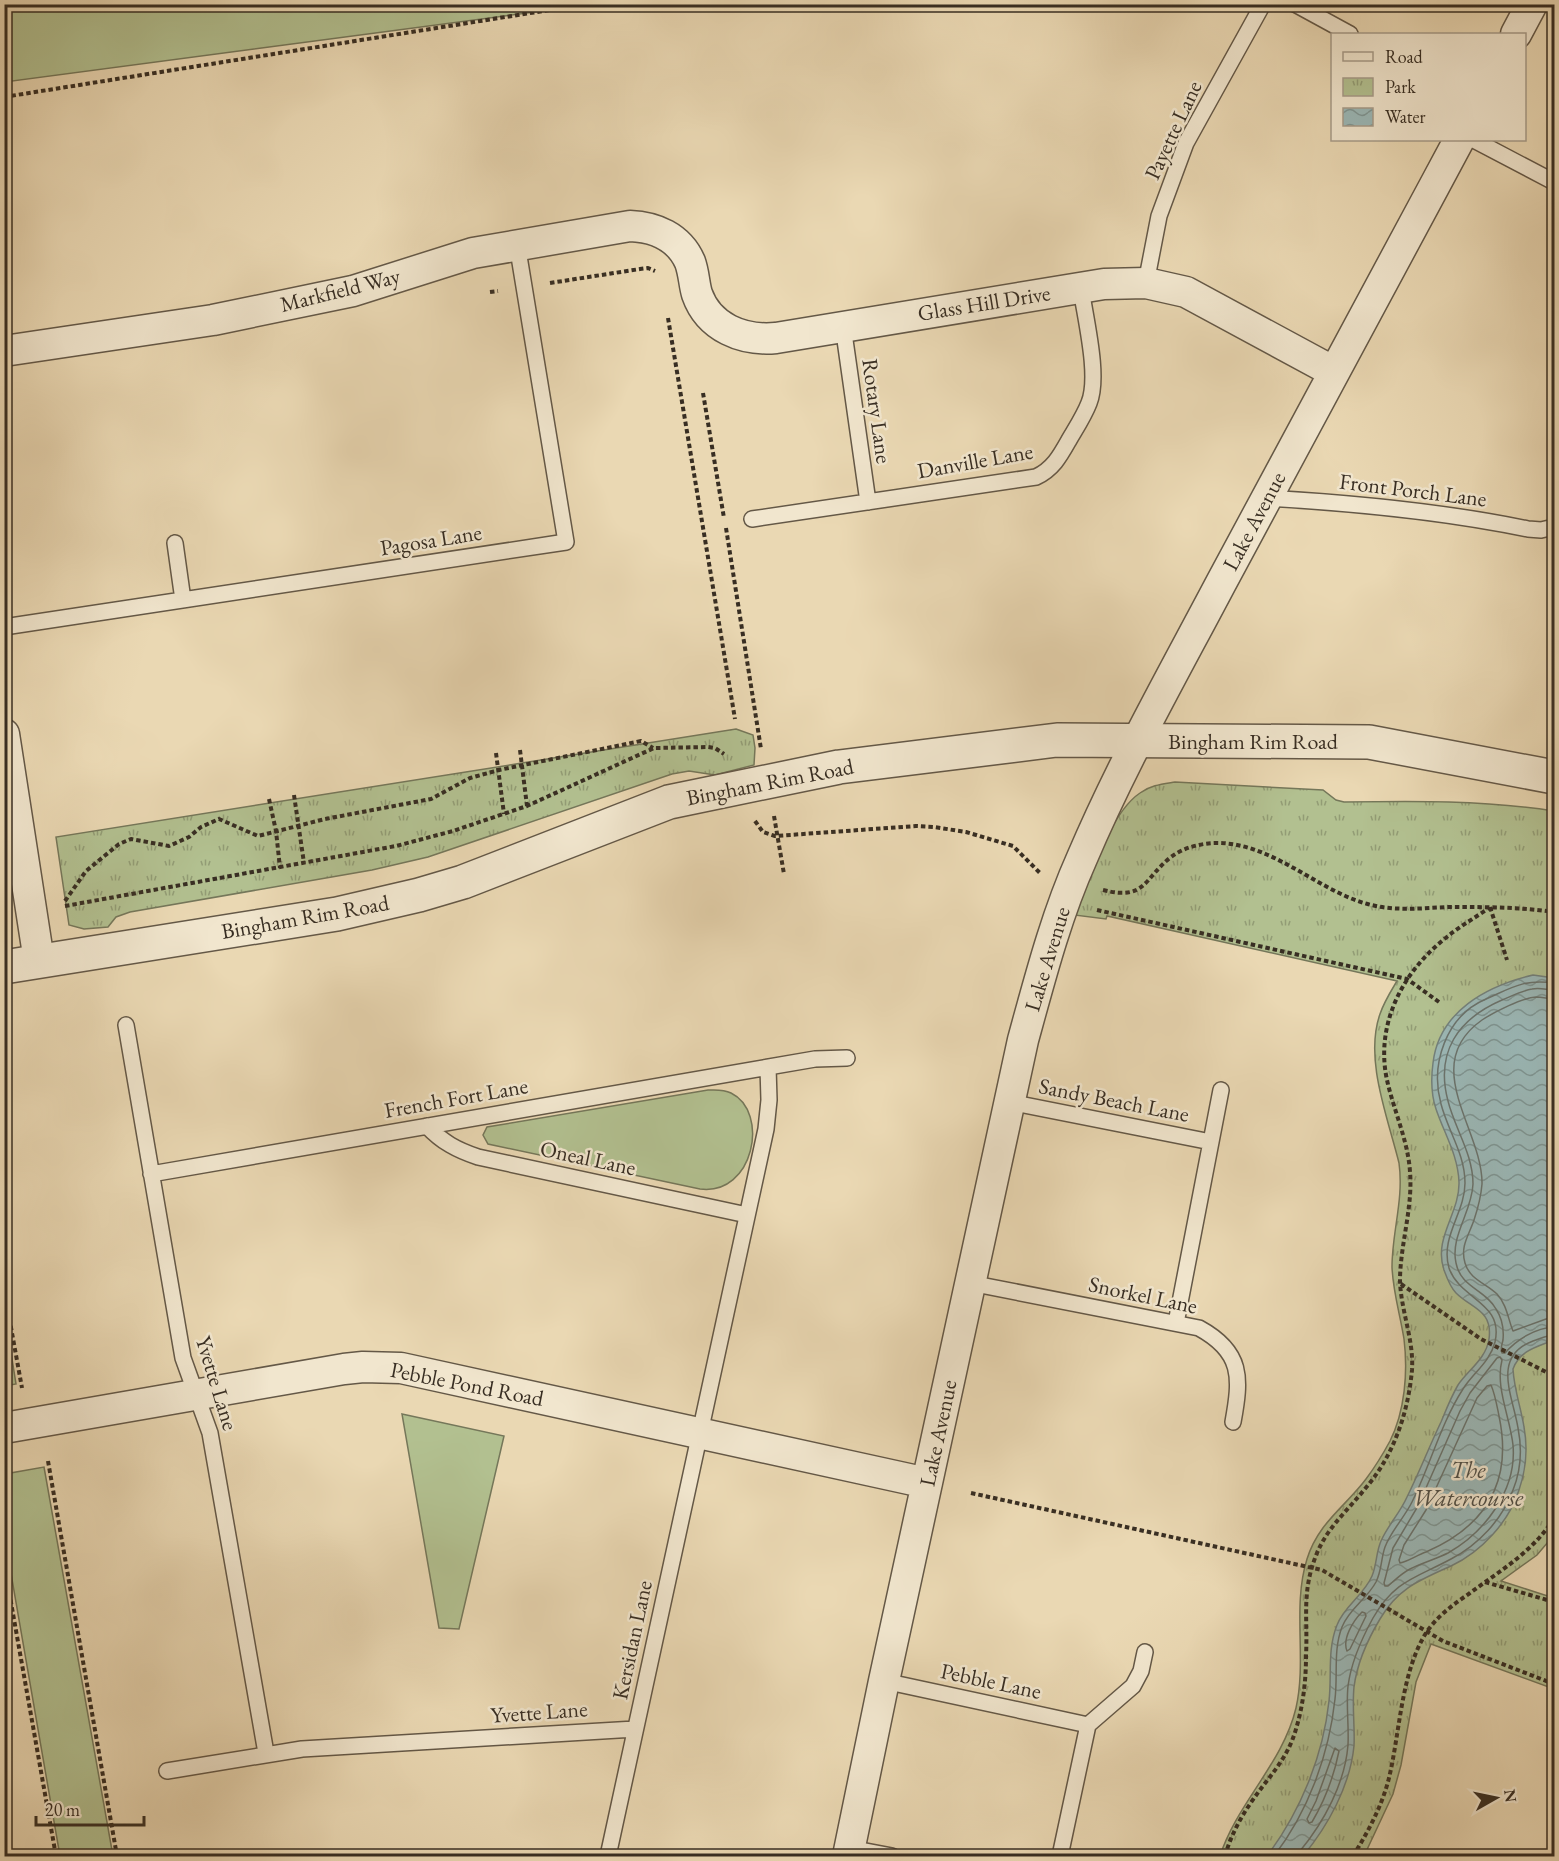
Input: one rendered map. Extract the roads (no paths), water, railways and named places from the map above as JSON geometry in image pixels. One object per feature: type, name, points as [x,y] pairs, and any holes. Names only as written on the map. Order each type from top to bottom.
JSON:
[{"type":"street","points":[[1517,33],[1532,4]]},
{"type":"street","name":"Lake Avenue","points":[[849,1852],[1023,1040],[1041,972],[1072,882],[1099,820],[1138,741],[1458,141]]},
{"type":"street","name":"Markfield Way","points":[[4,351],[213,320],[353,291],[473,253],[517,244],[630,226],[659,231],[670,238]]},
{"type":"street","name":"Glass Hill Drive","points":[[670,238],[685,252],[690,262],[698,294],[706,312],[725,329],[747,337],[768,339],[1081,288],[1115,283],[1146,283],[1186,292],[1334,372]]},
{"type":"street","points":[[4,734],[39,961]]},
{"type":"street","name":"Bingham Rim Road","points":[[4,968],[325,916],[378,905],[463,882],[669,802],[839,767],[1057,740],[1368,742],[1554,777]]},
{"type":"street","name":"Pebble Pond Road","points":[[4,1428],[344,1369],[382,1366],[401,1368],[927,1483]]},
{"type":"lane","name":"Payette Lane","points":[[1146,283],[1159,216],[1186,143],[1263,4]]},
{"type":"lane","points":[[1295,4],[1348,33]]},
{"type":"lane","points":[[1476,141],[1554,182]]},
{"type":"lane","name":"Pagosa Lane","points":[[4,627],[566,542],[517,244]]},
{"type":"lane","name":"Danville Lane","points":[[752,519],[1036,477],[1052,467],[1085,412],[1092,391],[1093,372],[1081,288]]},
{"type":"lane","name":"Rotary Lane","points":[[843,326],[868,502]]},
{"type":"lane","name":"Front Porch Lane","points":[[1266,498],[1405,508],[1528,530],[1554,527]]},
{"type":"lane","points":[[175,543],[183,600]]},
{"type":"lane","name":"Yvette Lane","points":[[126,1025],[183,1358],[210,1433],[266,1753]]},
{"type":"lane","name":"French Fort Lane","points":[[151,1174],[768,1067],[816,1059],[847,1058]]},
{"type":"lane","points":[[700,1433],[768,1115],[770,1083],[768,1067]]},
{"type":"lane","name":"Sandy Beach Lane","points":[[1176,1323],[1221,1090]]},
{"type":"lane","name":"Sandy Beach Lane","points":[[1009,1102],[1211,1142]]},
{"type":"lane","name":"Oneal Lane","points":[[427,1126],[453,1148],[478,1157],[747,1215]]},
{"type":"lane","name":"Snorkel Lane","points":[[970,1283],[1199,1328],[1212,1335],[1232,1357],[1239,1388],[1233,1422]]},
{"type":"lane","name":"Kersidan Lane","points":[[608,1857],[700,1433]]},
{"type":"lane","points":[[1060,1857],[1088,1725],[1133,1686],[1141,1671],[1145,1653]]},
{"type":"lane","name":"Pebble Lane","points":[[884,1682],[1088,1725]]},
{"type":"lane","name":"Yvette Lane","points":[[167,1771],[266,1753],[302,1749],[635,1729]]},
{"type":"lane","points":[[849,1852],[892,1857]]},
{"type":"water","name":"The Watercourse","points":[[1533,975],[1554,978],[1554,1340],[1525,1353],[1513,1369],[1526,1443],[1525,1467],[1521,1482],[1508,1513],[1483,1544],[1462,1560],[1402,1592],[1387,1608],[1371,1635],[1358,1669],[1353,1694],[1352,1761],[1336,1805],[1321,1832],[1303,1856],[1267,1856],[1300,1802],[1315,1763],[1326,1722],[1330,1692],[1331,1653],[1334,1634],[1340,1618],[1364,1589],[1374,1572],[1381,1541],[1416,1479],[1453,1394],[1481,1358],[1489,1339],[1488,1322],[1485,1316],[1454,1291],[1444,1270],[1442,1247],[1456,1204],[1459,1182],[1453,1153],[1433,1098],[1432,1069],[1437,1045],[1455,1015],[1468,1004],[1499,986]]}]
